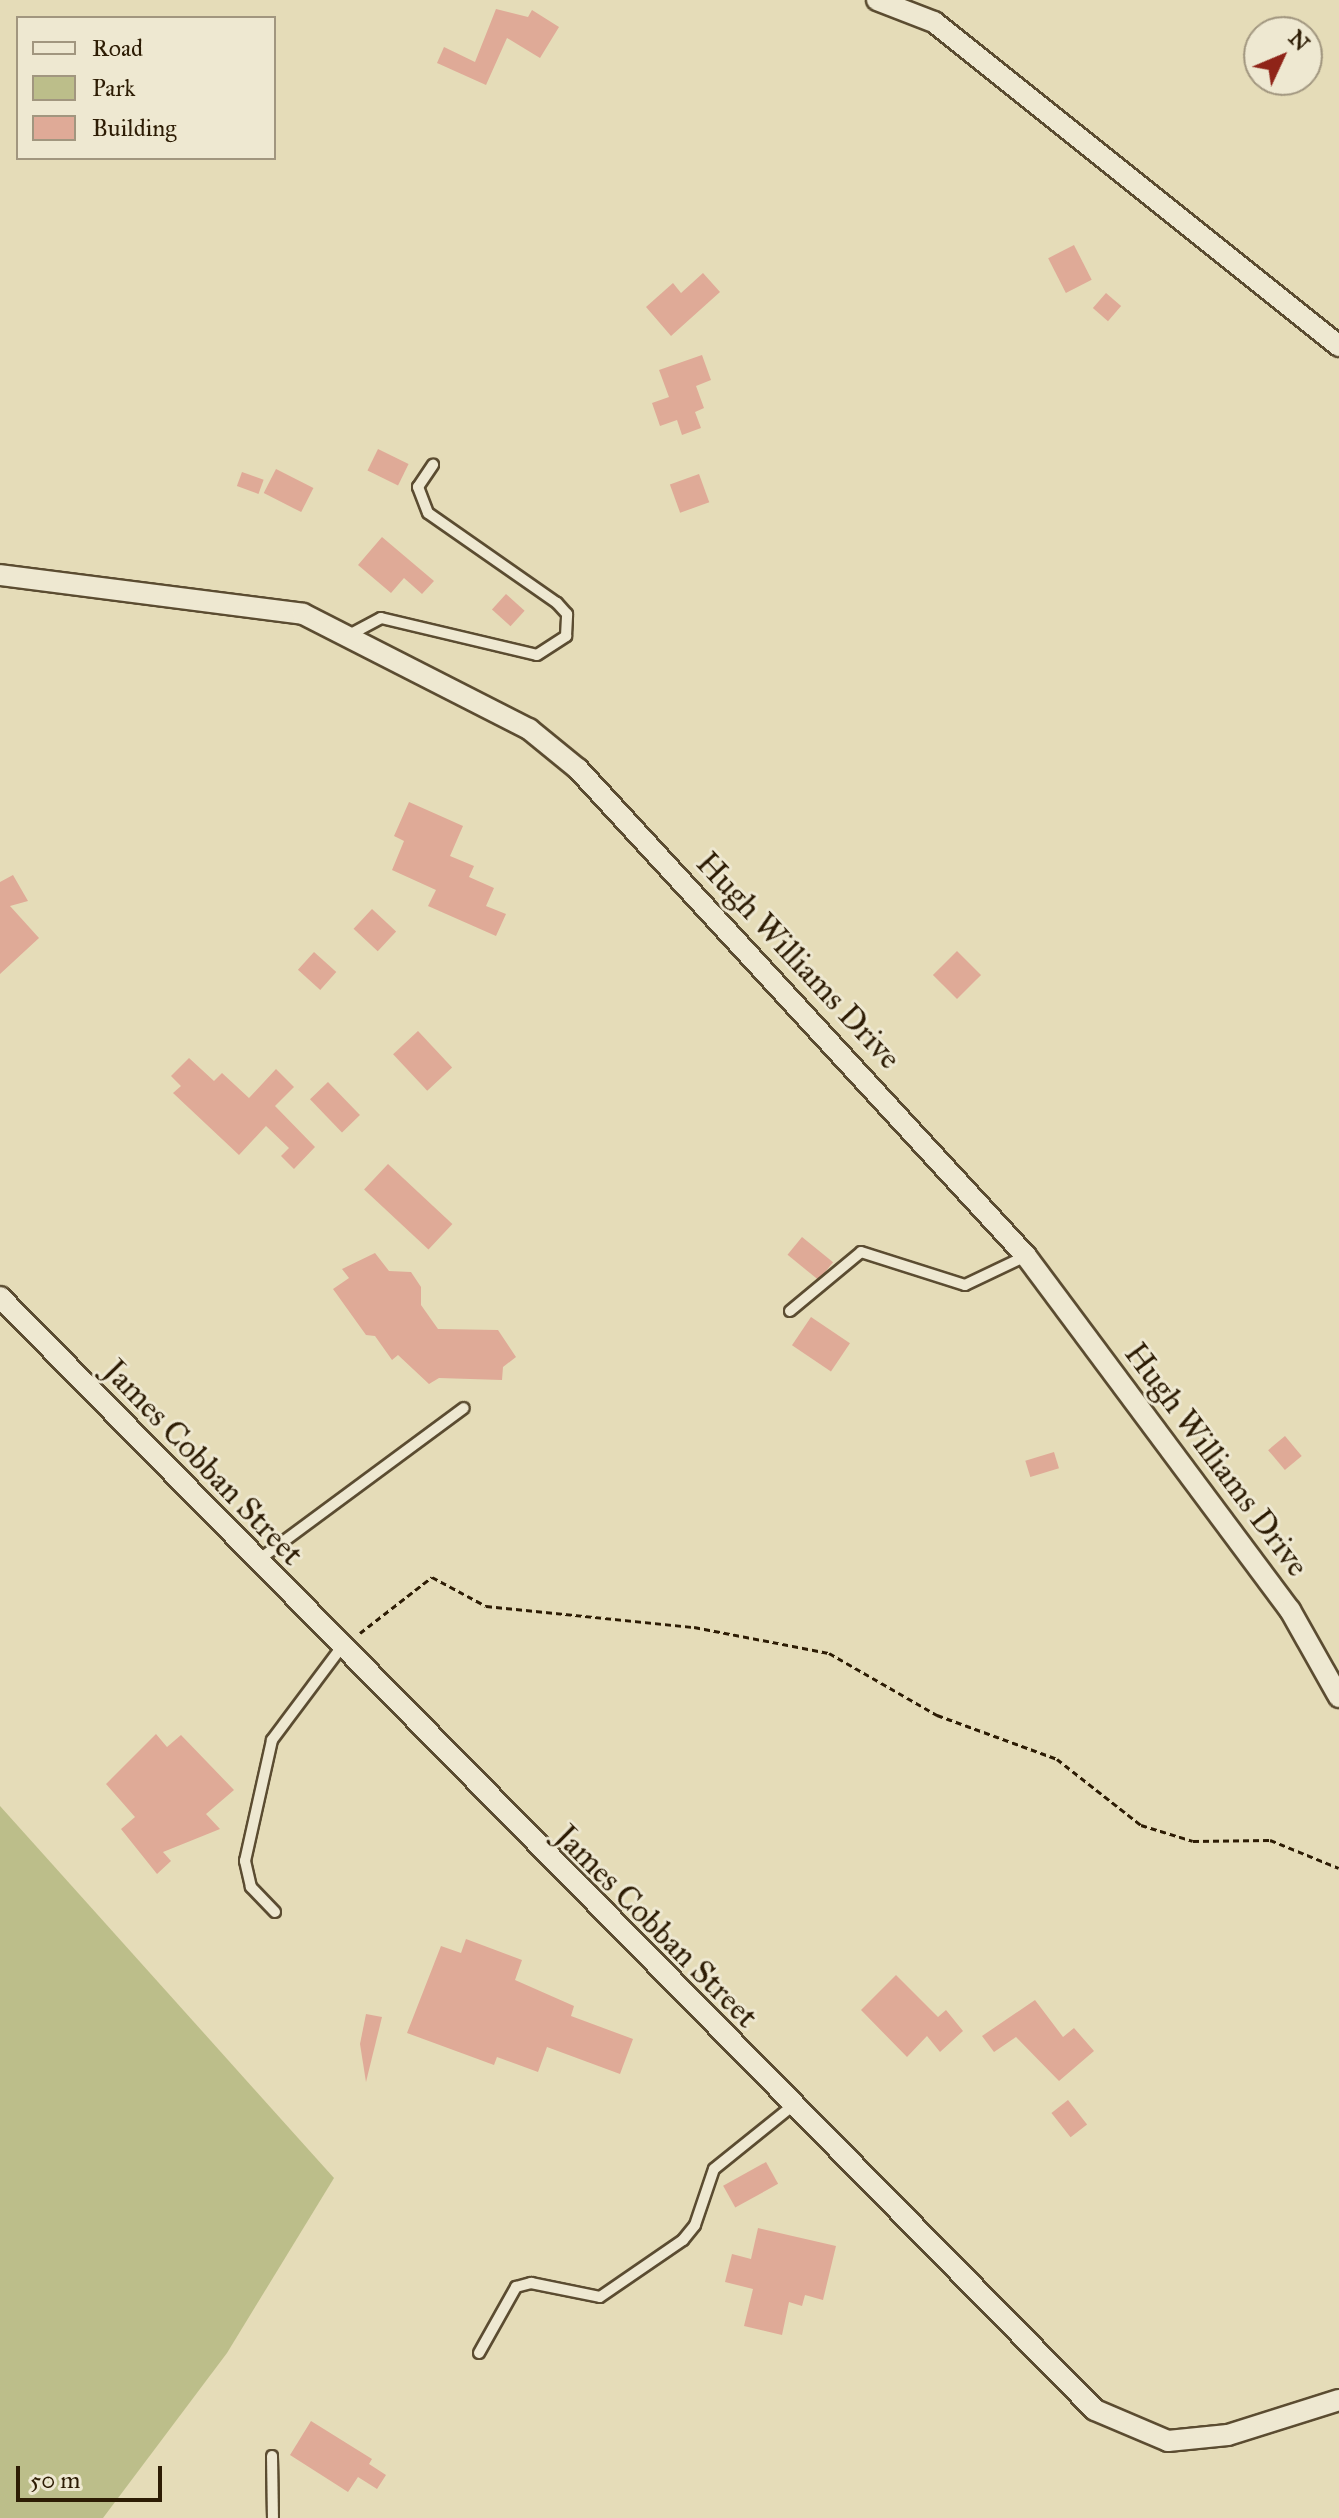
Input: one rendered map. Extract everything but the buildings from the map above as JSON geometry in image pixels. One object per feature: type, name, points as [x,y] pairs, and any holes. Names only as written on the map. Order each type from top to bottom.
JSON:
[{"type":"street","points":[[877,0],[934,22],[1339,346]]},
{"type":"street","name":"Hugh Williams Drive","points":[[0,575],[234,601],[303,614],[351,634],[529,729],[578,769],[1026,1256],[1290,1610],[1339,1697]]},
{"type":"street","name":"James Cobban Street","points":[[0,1297],[340,1649],[791,2107],[1095,2410],[1168,2441],[1228,2435],[1339,2400]]},
{"type":"lane","points":[[351,634],[381,618],[537,655],[566,636],[567,614],[557,603],[428,513],[418,487],[433,465]]},
{"type":"lane","points":[[790,1311],[861,1252],[965,1285],[1026,1256]]},
{"type":"lane","points":[[257,1561],[464,1408]]},
{"type":"lane","points":[[275,1912],[246,1875],[272,1740],[340,1649]]},
{"type":"lane","points":[[479,2353],[516,2287],[531,2283],[600,2297],[683,2240],[695,2225],[714,2169],[791,2107]]},
{"type":"lane","points":[[272,2456],[273,2518]]},
{"type":"path","points":[[340,1649],[432,1577],[486,1606],[694,1627],[829,1653],[937,1715],[1057,1759],[1141,1825],[1193,1841],[1270,1840],[1339,1868]]},
{"type":"green space","points":[[0,1806],[334,2178],[227,2353],[103,2518],[0,2518]]}]
